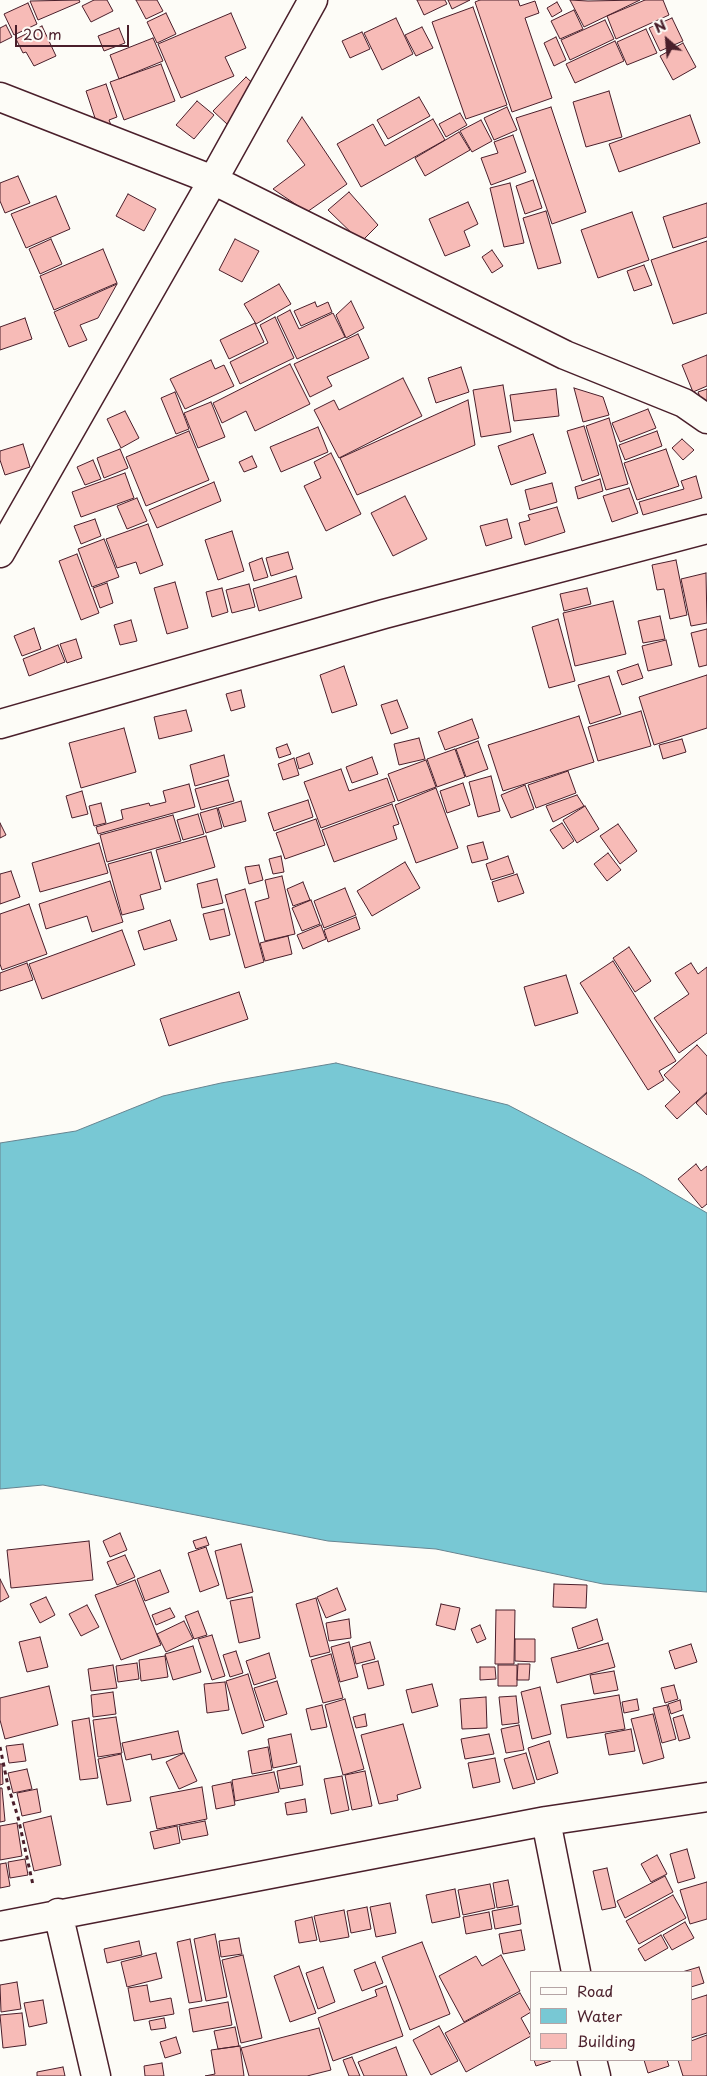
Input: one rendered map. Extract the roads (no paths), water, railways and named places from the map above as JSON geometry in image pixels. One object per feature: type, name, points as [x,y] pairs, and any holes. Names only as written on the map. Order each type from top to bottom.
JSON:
[{"type":"street","points":[[0,553],[213,180],[313,0]]},
{"type":"street","points":[[0,97],[213,180],[565,355],[684,403],[707,419]]},
{"type":"street","points":[[0,724],[384,614],[707,529]]},
{"type":"street","points":[[0,1926],[49,1915],[546,1821],[707,1797]]},
{"type":"street","points":[[546,1821],[576,1971]]},
{"type":"street","points":[[49,1915],[96,2076]]},
{"type":"street","points":[[592,2061],[596,2076]]},
{"type":"water","points":[[336,1063],[508,1105],[642,1175],[707,1213],[707,1592],[603,1584],[436,1549],[328,1541],[43,1485],[0,1489],[0,1143],[76,1131],[163,1096],[221,1083]]}]
